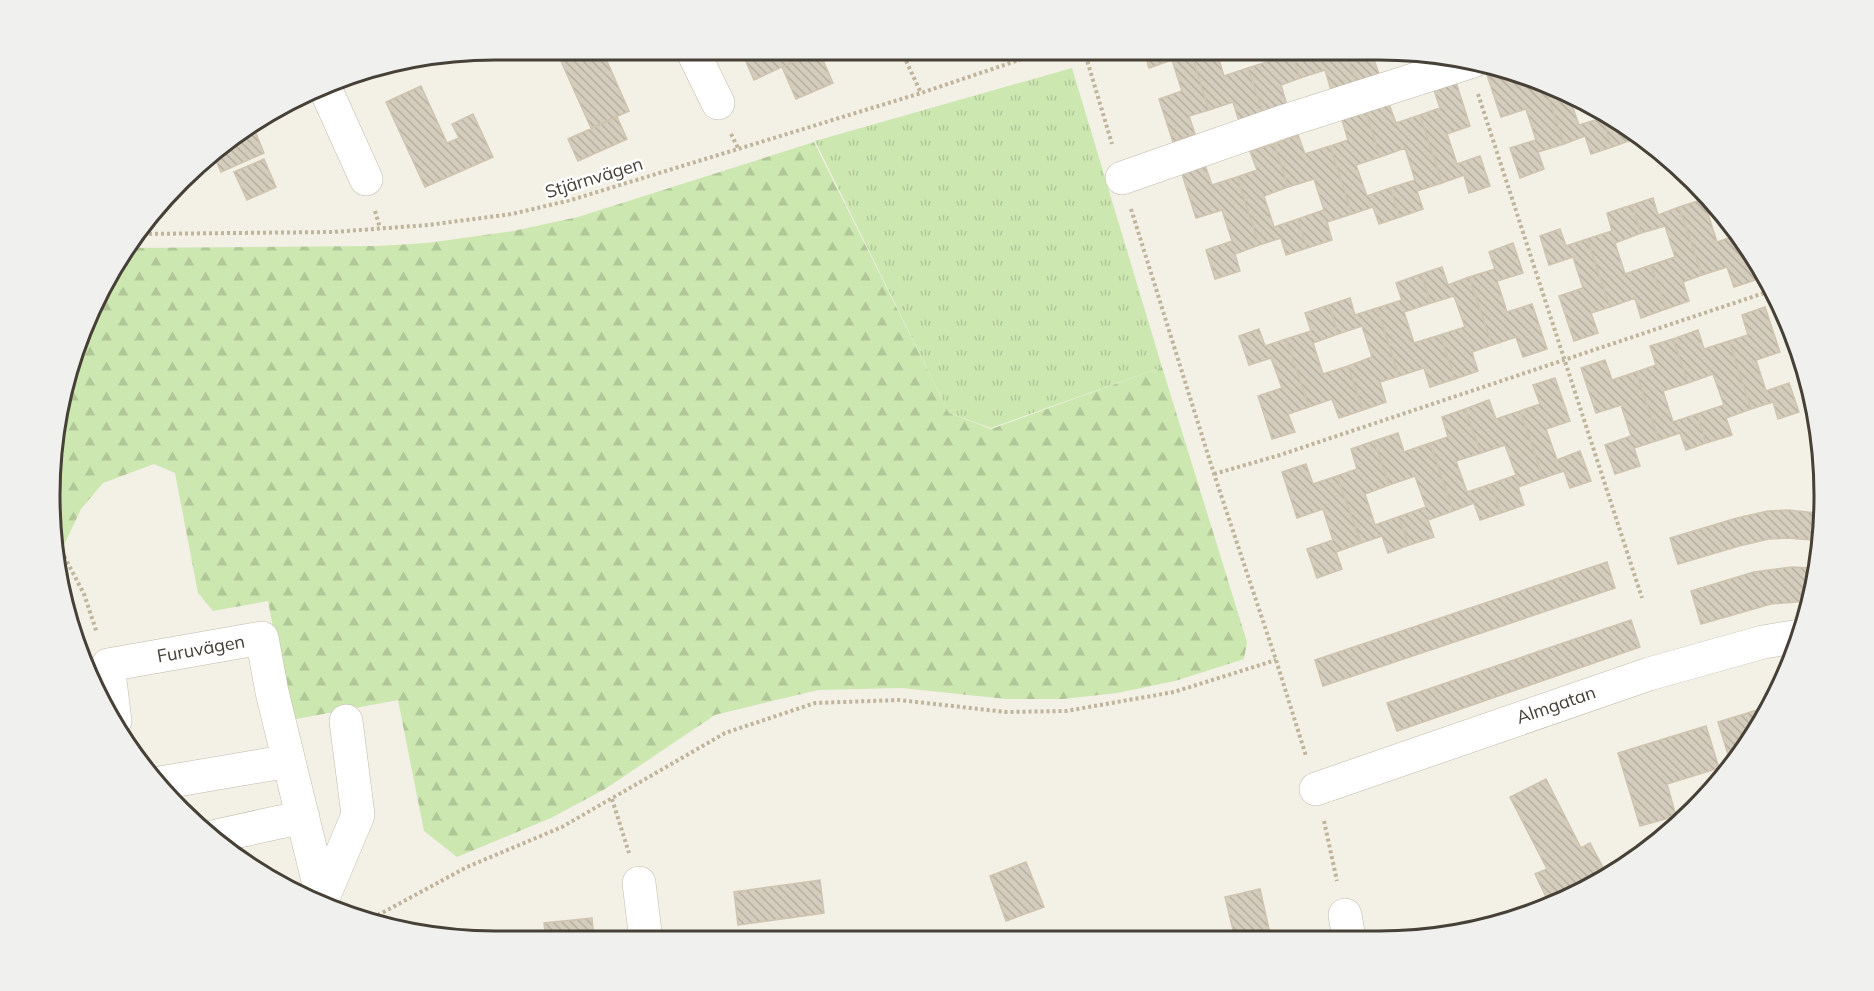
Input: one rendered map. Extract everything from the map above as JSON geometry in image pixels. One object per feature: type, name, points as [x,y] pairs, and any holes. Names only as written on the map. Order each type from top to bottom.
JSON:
[{"type":"street","points":[[697,60],[718,103]]},
{"type":"street","points":[[1122,178],[1282,122],[1454,67]]},
{"type":"street","points":[[328,94],[366,179]]},
{"type":"street","name":"Furuvägen","points":[[108,665],[261,638],[272,692],[322,895]]},
{"type":"street","name":"Almgatan","points":[[1316,789],[1649,674],[1763,642],[1790,638]]},
{"type":"street","points":[[108,665],[114,705]]},
{"type":"street","name":"Furuvägen","points":[[326,897],[358,815],[346,722]]},
{"type":"street","points":[[167,782],[289,761]]},
{"type":"street","points":[[223,835],[303,817]]},
{"type":"street","points":[[639,883],[645,931]]},
{"type":"path","points":[[906,60],[921,93]]},
{"type":"path","name":"Stjärnvägen","points":[[147,234],[333,232],[428,225],[512,214],[571,200],[921,93],[1019,60]]},
{"type":"path","points":[[1087,60],[1214,474],[1316,789],[1347,927]]},
{"type":"path","points":[[1472,70],[1642,598]]},
{"type":"path","points":[[1214,474],[1280,455],[1764,293]]},
{"type":"path","points":[[65,557],[84,594],[108,665]]},
{"type":"path","points":[[379,915],[467,867],[562,826],[725,733],[815,703],[900,700],[1006,712],[1066,711],[1174,692],[1276,660]]},
{"type":"path","points":[[612,799],[639,883]]},
{"type":"green space","points":[[1072,68],[1162,367],[991,428],[949,413],[815,141]]},
{"type":"green space","points":[[814,142],[949,413],[991,429],[1162,367],[1247,642],[1244,659],[1175,681],[1117,693],[1063,699],[1006,699],[902,688],[818,690],[715,715],[605,789],[551,818],[457,857],[424,831],[398,700],[291,720],[268,601],[213,611],[198,593],[175,473],[154,464],[103,483],[81,509],[63,546],[60,496],[68,411],[93,329],[118,278],[137,248],[378,246],[427,243],[513,231],[578,217]]},
{"type":"building","points":[[560,60],[606,60],[629,111],[591,128]]},
{"type":"building","points":[[745,60],[795,60],[795,61],[754,80]]},
{"type":"building","points":[[798,60],[823,60],[833,83],[796,99],[782,67]]},
{"type":"building","points":[[1147,60],[1172,60],[1149,68]]},
{"type":"building","points":[[1172,60],[1193,60],[1209,110],[1189,116],[1195,134],[1173,142],[1159,99],[1182,91]]},
{"type":"building","points":[[1193,60],[1219,60],[1224,76],[1248,68],[1263,113],[1239,121],[1233,102],[1209,110]]},
{"type":"building","points":[[1273,60],[1294,60],[1300,78],[1281,85],[1287,105],[1263,113],[1248,68]]},
{"type":"building","points":[[1294,60],[1349,60],[1356,81],[1331,90],[1325,70],[1300,78]]},
{"type":"building","points":[[1349,60],[1374,60],[1379,74],[1356,81]]},
{"type":"building","points":[[1487,74],[1547,94],[1564,144],[1538,152],[1544,169],[1520,178],[1510,148],[1536,140],[1526,109],[1501,117]]},
{"type":"building","points":[[1456,82],[1470,126],[1447,134],[1457,164],[1480,156],[1490,186],[1469,193],[1464,175],[1442,183],[1420,115],[1440,108],[1434,90]]},
{"type":"building","points":[[421,86],[447,143],[459,138],[452,124],[473,114],[493,157],[425,187],[386,102]]},
{"type":"building","points":[[1547,94],[1572,106],[1579,125],[1598,119],[1604,123],[1612,147],[1591,154],[1585,136],[1564,144]]},
{"type":"building","points":[[1389,104],[1396,123],[1420,115],[1442,183],[1417,191],[1423,209],[1400,217],[1390,188],[1415,180],[1405,148],[1380,157],[1366,112]]},
{"type":"building","points":[[1366,112],[1380,157],[1356,165],[1367,196],[1390,188],[1400,217],[1379,224],[1373,207],[1352,214],[1330,146],[1348,140],[1342,120]]},
{"type":"building","points":[[617,117],[627,139],[578,161],[568,139]]},
{"type":"building","points":[[1604,123],[1630,140],[1612,147]]},
{"type":"building","points":[[255,132],[264,153],[221,172],[216,161]]},
{"type":"building","points":[[1298,135],[1305,154],[1330,146],[1352,214],[1327,222],[1332,240],[1307,248],[1298,219],[1324,210],[1314,179],[1288,187],[1274,144]]},
{"type":"building","points":[[1274,144],[1288,187],[1264,196],[1274,227],[1298,219],[1307,248],[1286,255],[1281,238],[1259,245],[1237,177],[1257,170],[1250,151]]},
{"type":"building","points":[[264,159],[276,187],[247,200],[234,172]]},
{"type":"building","points":[[1205,165],[1212,185],[1237,177],[1259,245],[1235,254],[1240,271],[1215,279],[1206,250],[1232,241],[1222,210],[1196,218],[1182,174]]},
{"type":"building","points":[[1653,198],[1658,215],[1679,207],[1702,275],[1683,282],[1689,301],[1666,309],[1651,265],[1675,257],[1665,226],[1641,233],[1632,205]]},
{"type":"building","points":[[1699,201],[1708,211],[1717,242],[1730,238],[1757,279],[1734,287],[1727,267],[1702,275],[1679,207]]},
{"type":"building","points":[[1632,205],[1641,233],[1615,243],[1625,274],[1651,265],[1666,309],[1641,318],[1635,298],[1610,307],[1587,239],[1612,231],[1607,213]]},
{"type":"building","points":[[1560,229],[1566,246],[1587,239],[1610,307],[1591,313],[1598,333],[1574,341],[1559,296],[1583,288],[1573,257],[1549,265],[1540,236]]},
{"type":"building","points":[[1513,243],[1523,273],[1497,281],[1507,312],[1532,304],[1547,349],[1523,357],[1516,337],[1492,345],[1469,277],[1495,269],[1489,252]]},
{"type":"building","points":[[1442,267],[1448,285],[1469,277],[1492,345],[1472,352],[1478,371],[1455,379],[1440,335],[1465,327],[1454,296],[1431,303],[1421,274]]},
{"type":"building","points":[[1421,274],[1431,303],[1404,312],[1414,343],[1440,335],[1455,379],[1430,387],[1424,368],[1399,376],[1377,308],[1402,300],[1396,283]]},
{"type":"building","points":[[1350,298],[1355,315],[1377,308],[1399,376],[1380,382],[1386,402],[1363,410],[1348,366],[1372,357],[1362,326],[1338,334],[1329,305]]},
{"type":"building","points":[[1329,305],[1338,334],[1313,343],[1323,374],[1348,366],[1363,410],[1339,418],[1332,399],[1309,407],[1286,339],[1311,331],[1305,313]]},
{"type":"building","points":[[1765,307],[1780,352],[1756,360],[1766,391],[1789,383],[1799,412],[1778,419],[1773,402],[1751,409],[1729,341],[1748,335],[1742,315]]},
{"type":"building","points":[[1259,329],[1265,346],[1286,339],[1309,407],[1288,414],[1295,432],[1272,439],[1258,396],[1282,388],[1271,358],[1249,365],[1239,336]]},
{"type":"building","points":[[1698,330],[1704,349],[1729,341],[1751,409],[1726,418],[1732,435],[1706,443],[1697,414],[1724,405],[1713,374],[1688,383],[1673,339]]},
{"type":"building","points":[[1673,339],[1688,383],[1663,391],[1673,422],[1697,414],[1706,443],[1686,450],[1680,433],[1659,440],[1636,372],[1656,365],[1650,346]]},
{"type":"building","points":[[1605,360],[1612,380],[1636,372],[1659,440],[1634,448],[1640,466],[1615,474],[1605,445],[1631,436],[1621,405],[1596,413],[1581,368]]},
{"type":"building","points":[[1555,378],[1570,421],[1546,429],[1557,460],[1580,451],[1591,481],[1570,488],[1564,471],[1543,478],[1520,411],[1540,404],[1533,385]]},
{"type":"building","points":[[1489,400],[1496,419],[1520,411],[1543,478],[1518,487],[1524,505],[1501,513],[1491,484],[1516,475],[1505,445],[1481,453],[1465,409]]},
{"type":"building","points":[[1465,409],[1481,453],[1456,461],[1467,492],[1491,484],[1501,513],[1480,520],[1474,503],[1453,511],[1430,443],[1448,437],[1442,417]]},
{"type":"building","points":[[1398,433],[1404,452],[1430,443],[1453,511],[1428,520],[1434,537],[1409,545],[1398,517],[1426,507],[1415,476],[1389,485],[1374,441]]},
{"type":"building","points":[[1374,441],[1389,485],[1365,494],[1375,525],[1398,517],[1409,545],[1388,553],[1382,536],[1361,543],[1337,476],[1357,469],[1351,449]]},
{"type":"building","points":[[1306,464],[1313,484],[1337,476],[1361,543],[1336,552],[1342,569],[1317,578],[1307,549],[1333,540],[1323,509],[1297,518],[1282,472]]},
{"type":"building","points":[[1768,511],[1813,513],[1811,540],[1769,539],[1678,564],[1670,538]]},
{"type":"building","points":[[1607,562],[1615,588],[1323,686],[1315,660]]},
{"type":"building","points":[[1792,567],[1808,568],[1801,602],[1771,604],[1701,624],[1691,591],[1754,572]]},
{"type":"building","points":[[1631,620],[1640,647],[1397,731],[1387,703]]},
{"type":"building","points":[[1758,710],[1728,755],[1718,722]]},
{"type":"building","points":[[1706,726],[1719,767],[1667,784],[1675,814],[1672,817],[1640,826],[1618,753]]},
{"type":"building","points":[[1546,779],[1581,848],[1590,843],[1604,868],[1546,897],[1535,874],[1547,869],[1510,797]]},
{"type":"building","points":[[1026,862],[1044,907],[1006,921],[990,876]]},
{"type":"building","points":[[820,880],[824,913],[738,925],[734,892]]},
{"type":"building","points":[[1260,889],[1269,931],[1233,931],[1225,897]]},
{"type":"building","points":[[592,918],[593,931],[545,931],[544,923]]}]
